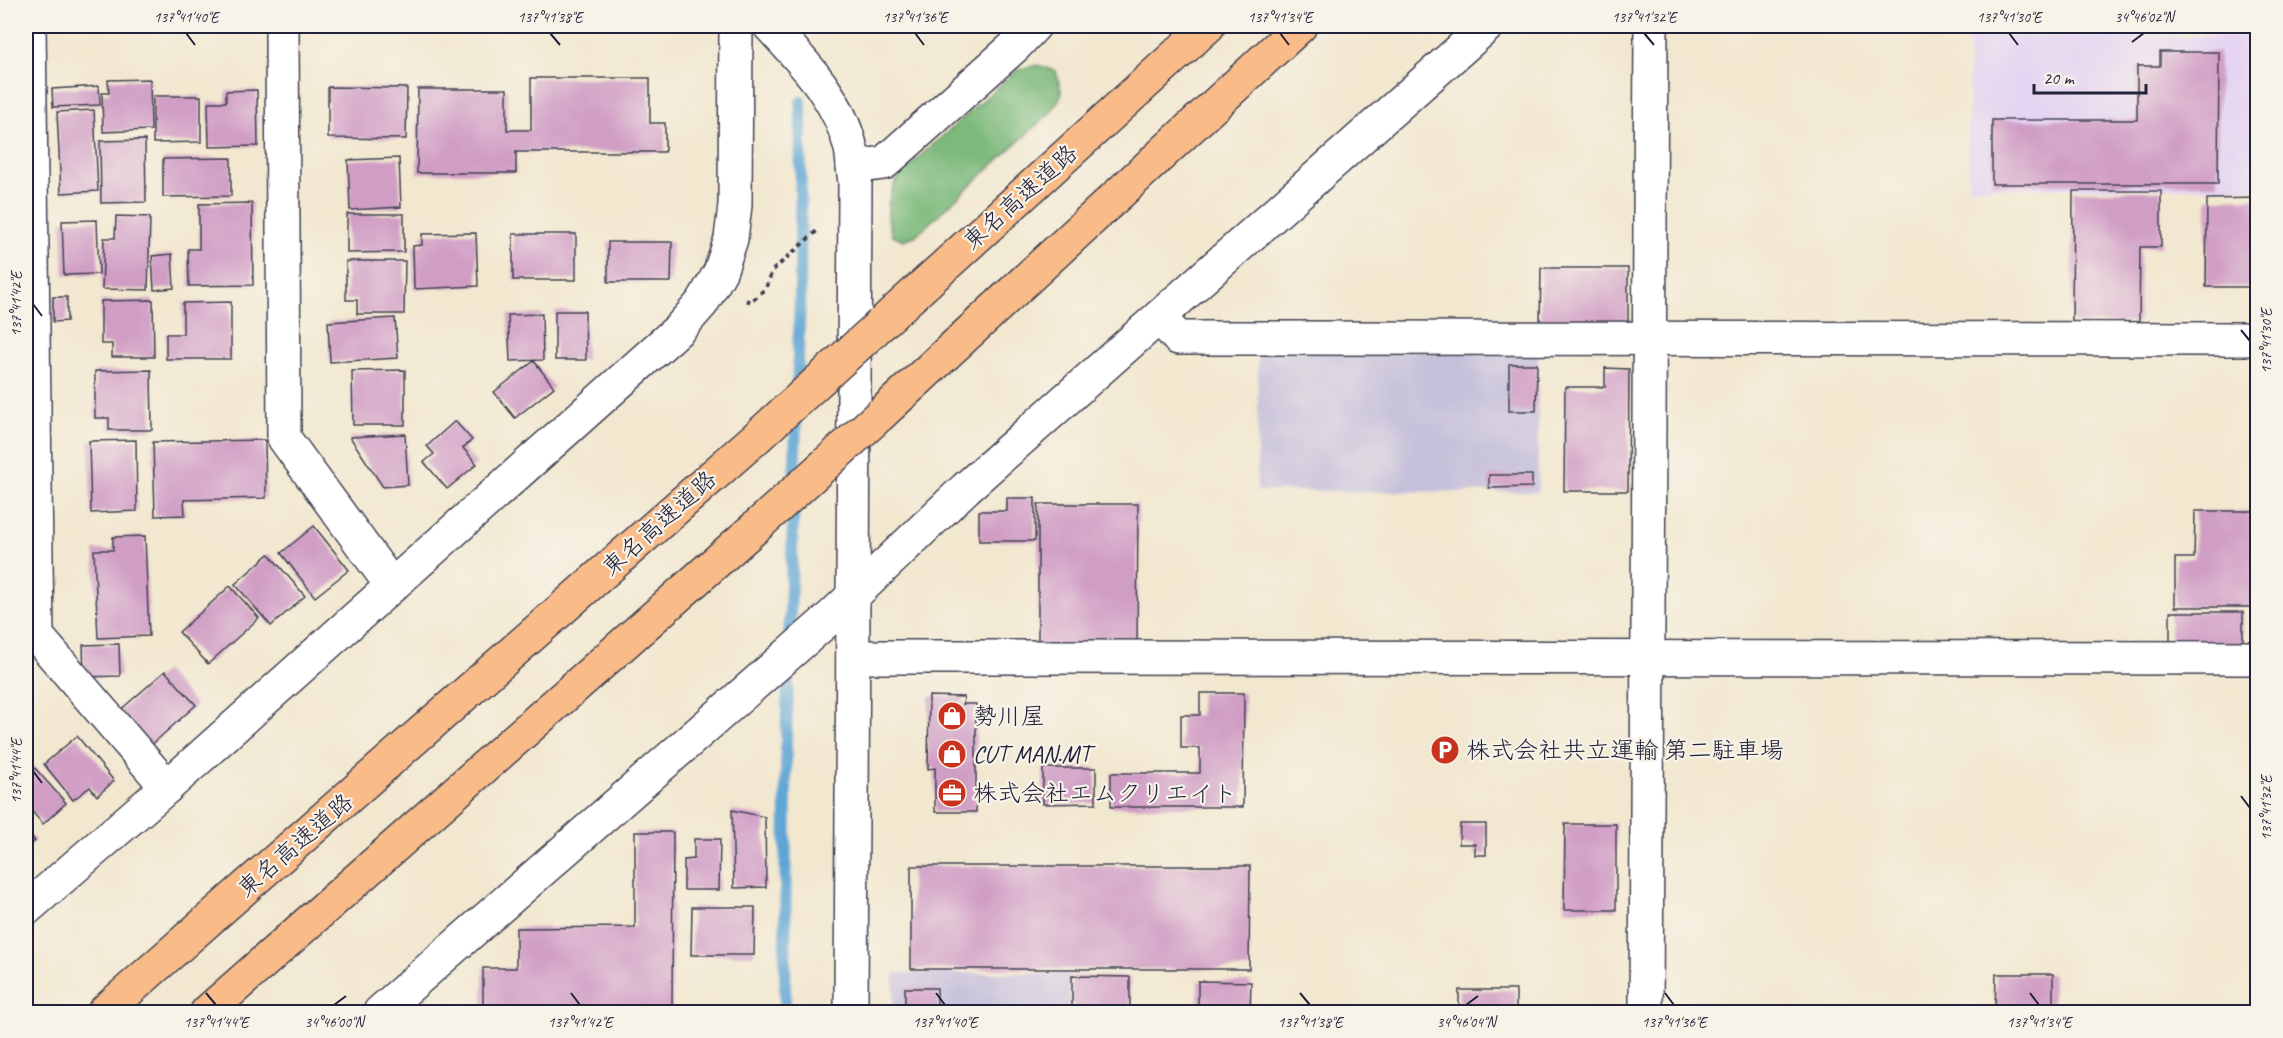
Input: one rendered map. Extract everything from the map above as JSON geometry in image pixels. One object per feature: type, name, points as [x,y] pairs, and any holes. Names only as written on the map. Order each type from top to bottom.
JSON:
[{"type":"highway","name":"東名高速道路","points":[[104,1012],[757,437],[1208,26]]},
{"type":"highway","points":[[207,1012],[758,525],[1300,26]]},
{"type":"street","points":[[29,26],[37,636],[167,787]]},
{"type":"street","points":[[282,26],[284,438],[392,586]]},
{"type":"street","points":[[26,909],[167,787],[679,329],[702,303],[720,272],[731,239],[734,216],[736,26]]},
{"type":"street","points":[[853,167],[884,163],[1014,47],[1034,26]]},
{"type":"street","points":[[380,1012],[843,606],[966,488],[1487,26]]},
{"type":"street","points":[[1646,1012],[1651,26]]},
{"type":"street","points":[[772,28],[830,96],[843,122],[851,150],[855,181],[843,606],[853,657],[851,1012]]},
{"type":"street","points":[[1159,317],[1178,338],[2258,339]]},
{"type":"street","points":[[853,657],[2258,658]]},
{"type":"path","points":[[746,300],[751,302],[766,288],[772,271],[826,223]]},
{"type":"shaded area","points":[[1969,36],[2257,36],[2257,188],[1968,188]]},
{"type":"shaded area","points":[[1258,350],[1538,352],[1538,492],[1257,491]]},
{"type":"shaded area","points":[[894,973],[1070,973],[1069,1012],[893,1012]]},
{"type":"green space","points":[[1037,65],[1056,71],[1062,94],[1052,111],[915,236],[903,240],[892,235],[888,219],[888,203],[900,174],[1017,70]]},
{"type":"pier","points":[[793,26],[810,26],[810,117],[807,120],[795,120],[793,117]]},
{"type":"building","points":[[2160,52],[2219,52],[2218,184],[1992,184],[1992,120],[2137,120],[2137,66],[2160,66]]},
{"type":"building","points":[[531,78],[650,78],[650,123],[665,123],[665,152],[516,152],[516,173],[417,173],[418,89],[507,89],[507,130],[531,130]]},
{"type":"building","points":[[150,79],[151,130],[103,132],[102,93],[109,93],[108,80]]},
{"type":"building","points":[[99,86],[100,105],[53,107],[52,89]]},
{"type":"building","points":[[328,87],[407,88],[406,139],[328,138]]},
{"type":"building","points":[[257,90],[258,146],[209,147],[208,102],[226,102],[226,91]]},
{"type":"building","points":[[153,96],[201,96],[201,142],[153,143]]},
{"type":"building","points":[[94,110],[98,191],[61,193],[57,112]]},
{"type":"building","points":[[145,140],[146,202],[101,203],[100,141]]},
{"type":"building","points":[[231,158],[231,196],[163,197],[163,159]]},
{"type":"building","points":[[399,158],[401,207],[350,210],[348,160]]},
{"type":"building","points":[[2073,191],[2161,191],[2161,247],[2140,247],[2139,323],[2072,323]]},
{"type":"building","points":[[2258,198],[2258,287],[2206,287],[2207,199]]},
{"type":"building","points":[[252,203],[253,285],[189,286],[188,249],[199,249],[199,204]]},
{"type":"building","points":[[347,214],[404,214],[404,252],[347,253]]},
{"type":"building","points":[[116,216],[150,217],[148,290],[102,289],[104,238],[115,238]]},
{"type":"building","points":[[97,220],[99,274],[64,275],[62,221]]},
{"type":"building","points":[[476,233],[478,286],[414,289],[413,246],[422,245],[422,234]]},
{"type":"building","points":[[513,234],[576,234],[576,280],[513,280]]},
{"type":"building","points":[[608,242],[672,242],[671,282],[608,282]]},
{"type":"building","points":[[172,254],[174,288],[154,290],[152,256]]},
{"type":"building","points":[[346,261],[405,261],[404,314],[357,314],[357,300],[346,300]]},
{"type":"building","points":[[1541,268],[1628,268],[1628,323],[1540,322]]},
{"type":"building","points":[[53,297],[67,297],[67,321],[53,322]]},
{"type":"building","points":[[153,300],[154,357],[112,357],[112,344],[101,344],[101,301]]},
{"type":"building","points":[[231,302],[231,359],[166,359],[166,334],[183,334],[183,303]]},
{"type":"building","points":[[555,311],[585,311],[586,360],[555,360]]},
{"type":"building","points":[[542,314],[543,360],[510,361],[508,315]]},
{"type":"building","points":[[395,318],[398,358],[330,362],[328,322]]},
{"type":"building","points":[[534,361],[554,387],[515,418],[494,392]]},
{"type":"building","points":[[1509,364],[1537,364],[1536,411],[1509,411]]},
{"type":"building","points":[[1605,368],[1629,369],[1628,491],[1564,491],[1565,387],[1605,387]]},
{"type":"building","points":[[151,370],[152,430],[109,430],[109,418],[95,418],[95,371]]},
{"type":"building","points":[[405,370],[405,425],[353,425],[352,371]]},
{"type":"building","points":[[455,421],[472,440],[463,448],[477,464],[447,489],[424,462],[434,454],[427,446]]},
{"type":"building","points":[[405,434],[408,485],[383,487],[350,437]]},
{"type":"building","points":[[136,440],[137,511],[91,513],[89,441]]},
{"type":"building","points":[[265,440],[266,498],[184,500],[185,515],[155,516],[153,442]]},
{"type":"building","points":[[1489,475],[1532,475],[1532,487],[1489,488]]},
{"type":"building","points":[[1007,498],[1035,498],[1035,541],[979,541],[979,511],[1007,511]]},
{"type":"building","points":[[1038,504],[1138,504],[1137,646],[1038,646]]},
{"type":"building","points":[[2195,511],[2258,511],[2258,607],[2175,607],[2175,558],[2194,558]]},
{"type":"building","points":[[314,526],[349,570],[315,597],[281,553]]},
{"type":"building","points":[[145,536],[149,636],[98,638],[94,550],[113,550],[113,537]]},
{"type":"building","points":[[269,554],[305,596],[271,626],[235,584]]},
{"type":"building","points":[[230,586],[259,618],[208,664],[179,632]]},
{"type":"building","points":[[2170,612],[2243,612],[2243,650],[2170,649]]},
{"type":"building","points":[[119,644],[120,676],[84,677],[83,645]]},
{"type":"building","points":[[165,671],[196,705],[149,747],[118,712]]},
{"type":"building","points":[[1200,693],[1244,693],[1243,807],[1111,807],[1111,773],[1200,773],[1200,748],[1181,748],[1181,715],[1200,715]]},
{"type":"building","points":[[929,696],[964,697],[963,704],[976,704],[976,812],[935,812],[935,768],[928,769]]},
{"type":"building","points":[[77,736],[114,781],[97,796],[90,787],[73,800],[44,764]]},
{"type":"building","points":[[26,758],[66,803],[43,824],[26,805]]},
{"type":"building","points":[[1043,768],[1096,768],[1096,803],[1043,804]]},
{"type":"building","points":[[732,810],[765,817],[766,887],[734,888]]},
{"type":"building","points":[[1460,824],[1486,824],[1486,855],[1475,855],[1475,844],[1459,844]]},
{"type":"building","points":[[1565,824],[1616,824],[1616,910],[1564,910]]},
{"type":"building","points":[[26,829],[35,841],[26,848]]},
{"type":"building","points":[[635,832],[673,832],[672,1012],[483,1012],[483,968],[516,968],[516,928],[635,927]]},
{"type":"building","points":[[694,839],[720,839],[719,890],[684,890],[684,860],[694,859]]},
{"type":"building","points":[[911,866],[1250,866],[1249,969],[911,969]]},
{"type":"building","points":[[692,907],[755,907],[754,955],[691,955]]},
{"type":"building","points":[[1996,974],[2053,974],[2053,1012],[1995,1012]]},
{"type":"building","points":[[1072,976],[1130,977],[1130,1012],[1072,1012]]},
{"type":"building","points":[[1198,981],[1251,982],[1250,1012],[1198,1012]]},
{"type":"building","points":[[905,988],[937,988],[937,1012],[905,1012]]},
{"type":"building","points":[[1459,990],[1516,990],[1516,1012],[1459,1012]]},
{"type":"waterway","points":[[785,1012],[786,744],[800,294],[801,102]]},
{"type":"place","name":"勢川屋","points":[[952,716]]},
{"type":"place","name":"株式会社共立運輸 第二駐車場","points":[[1445,750]]},
{"type":"place","name":"CUT MAN.MT","points":[[952,754]]},
{"type":"place","name":"株式会社エムクリエイト","points":[[952,793]]}]
